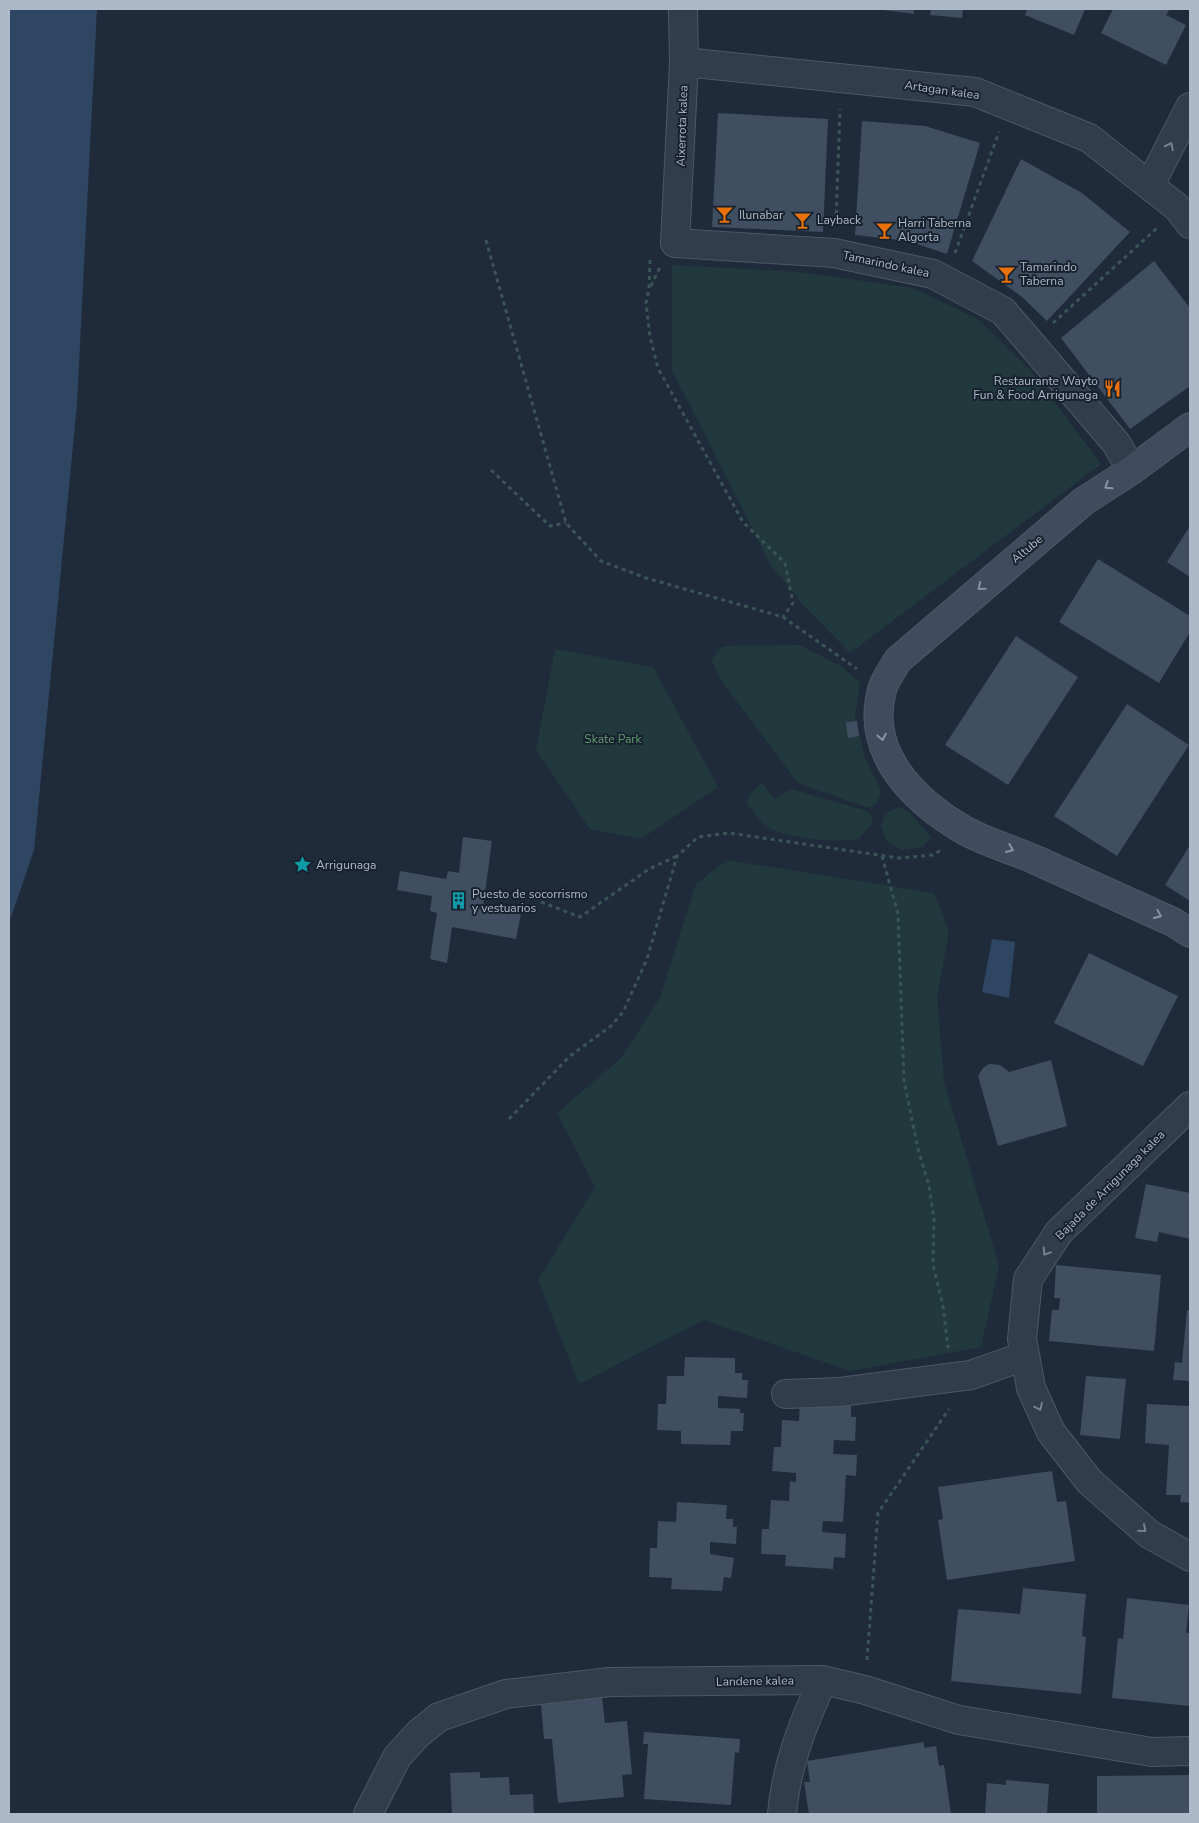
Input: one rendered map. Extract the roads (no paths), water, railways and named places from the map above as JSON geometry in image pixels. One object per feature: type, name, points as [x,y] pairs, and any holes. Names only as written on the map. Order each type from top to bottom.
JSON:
[{"type":"street","name":"Aixerrota kalea","points":[[675,243],[684,62],[683,9]]},
{"type":"street","name":"Artagan kalea","points":[[684,62],[975,92],[1089,138],[1150,186],[1186,209]]},
{"type":"street","points":[[1150,186],[1190,107]]},
{"type":"street","name":"Tamarindo kalea","points":[[675,243],[834,253],[933,274],[1003,311],[1116,443],[1132,470]]},
{"type":"street","name":"Altube","points":[[1190,427],[1132,470],[1084,501],[942,620],[898,660],[882,689],[878,716],[884,749],[891,765],[910,789],[965,830],[1173,922],[1190,932]]},
{"type":"street","name":"Bajada de Arrigunaga kalea","points":[[1190,1106],[1060,1232],[1028,1279],[1022,1339],[1031,1388],[1051,1432],[1089,1481],[1149,1534],[1190,1557]]},
{"type":"street","points":[[786,1394],[840,1392],[972,1375],[1025,1356]]},
{"type":"street","points":[[782,1814],[785,1784],[803,1723],[824,1680]]},
{"type":"street","name":"Landene kalea","points":[[368,1814],[397,1757],[418,1734],[439,1717],[506,1694],[610,1682],[824,1680],[865,1690],[960,1720],[1152,1752],[1190,1751]]},
{"type":"water","points":[[9,9],[97,9],[77,404],[34,850],[9,923]]},
{"type":"water","points":[[992,939],[1015,942],[1009,998],[982,992]]},
{"type":"place","name":"Ilunabar","points":[[725,215]]},
{"type":"place","name":"Layback","points":[[803,220]]},
{"type":"place","name":"Harri Taberna Algorta","points":[[884,230]]},
{"type":"place","name":"Tamarindo Taberna","points":[[1006,274]]},
{"type":"place","name":"Restaurante Wayto Fun & Food Arrigunaga","points":[[1112,388]]},
{"type":"place","name":"Arrigunaga","points":[[302,865]]},
{"type":"place","name":"Puesto de socorrismo y vestuarios","points":[[458,901]]},
{"type":"park label","name":"Skate Park","points":[[613,739]]}]
